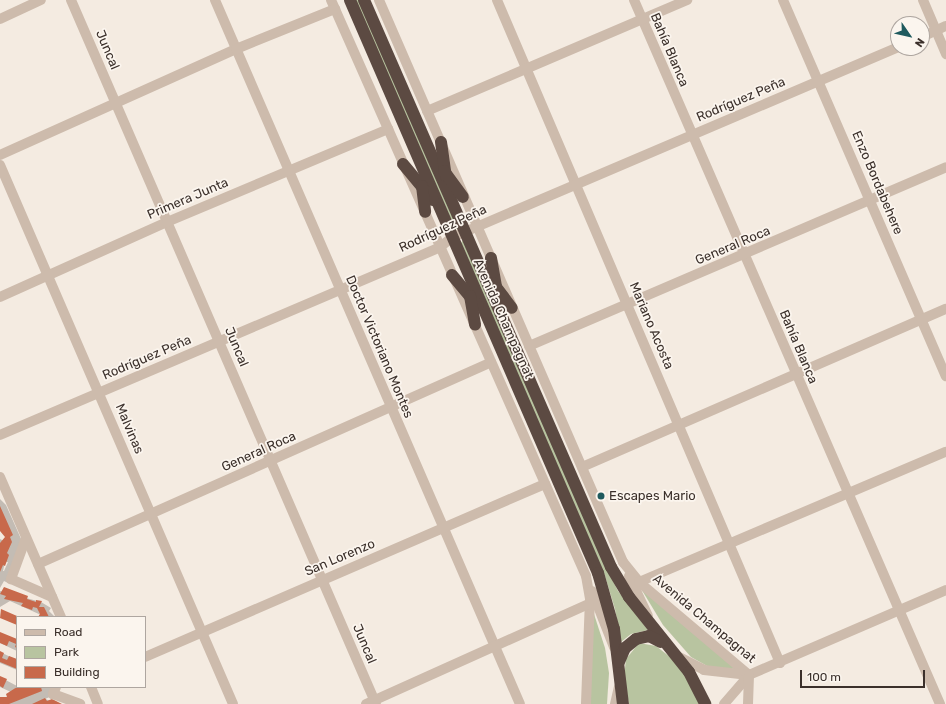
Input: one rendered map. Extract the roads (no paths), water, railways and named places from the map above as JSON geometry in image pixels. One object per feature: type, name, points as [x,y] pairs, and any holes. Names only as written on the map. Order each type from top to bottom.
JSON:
[{"type":"highway","name":"Avenida Champagnat","points":[[350,0],[598,573],[611,615],[618,678],[623,704]]},
{"type":"highway","name":"Avenida Champagnat","points":[[364,0],[611,567],[629,597],[656,634],[689,672],[705,704]]},
{"type":"highway","points":[[441,142],[445,173],[452,201]]},
{"type":"highway","points":[[431,152],[464,197]]},
{"type":"highway","points":[[419,159],[425,212]]},
{"type":"highway","points":[[403,164],[439,206]]},
{"type":"highway","points":[[491,258],[501,314]]},
{"type":"highway","points":[[480,264],[512,308]]},
{"type":"highway","points":[[466,269],[475,325]]},
{"type":"highway","points":[[452,275],[489,319]]},
{"type":"highway","points":[[618,678],[622,651],[636,639],[654,637],[668,648]]},
{"type":"street","points":[[0,18],[41,0]]},
{"type":"street","name":"Juncal","points":[[71,0],[323,580],[372,703]]},
{"type":"street","name":"Doctor Victoriano Montes","points":[[215,0],[520,704]]},
{"type":"street","name":"Avenida Champagnat","points":[[379,0],[512,308],[656,634]]},
{"type":"street","name":"Mariano Acosta","points":[[497,0],[780,663]]},
{"type":"street","name":"Bahía Blanca","points":[[634,0],[940,704]]},
{"type":"street","points":[[427,111],[687,0]]},
{"type":"street","name":"Enzo Bordabehere","points":[[783,0],[946,376]]},
{"type":"street","points":[[923,0],[946,54]]},
{"type":"street","points":[[0,155],[333,5]]},
{"type":"street","name":"Avenida Champagnat","points":[[333,5],[586,576],[616,653]]},
{"type":"street","points":[[930,33],[946,26]]},
{"type":"street","name":"Rodríguez Peña","points":[[0,436],[440,247],[453,236],[890,50]]},
{"type":"street","name":"Primera Junta","points":[[0,297],[167,222],[388,129]]},
{"type":"street","name":"Malvinas","points":[[0,165],[233,704]]},
{"type":"street","name":"General Roca","points":[[529,346],[946,167]]},
{"type":"street","points":[[582,466],[946,309]]},
{"type":"street","name":"General Roca","points":[[38,564],[392,408],[491,362]]},
{"type":"street","points":[[639,582],[729,542],[848,494],[946,452]]},
{"type":"street","points":[[0,478],[61,616]]},
{"type":"street","name":"San Lorenzo","points":[[146,657],[545,484]]},
{"type":"street","points":[[26,538],[11,579],[52,597]]},
{"type":"street","name":"Avenida Champagnat","points":[[623,562],[639,582],[749,675],[748,704]]},
{"type":"street","name":"Avenida Champagnat","points":[[586,576],[590,604],[586,704]]},
{"type":"street","points":[[668,648],[704,670],[749,675],[780,663],[946,590]]},
{"type":"street","points":[[372,703],[590,604]]},
{"type":"street","points":[[724,704],[749,675]]},
{"type":"street","points":[[615,704],[618,678]]},
{"type":"street","points":[[56,688],[53,694],[80,704]]},
{"type":"street","points":[[91,688],[98,704]]},
{"type":"place","name":"Escapes Mario","points":[[601,496]]}]
